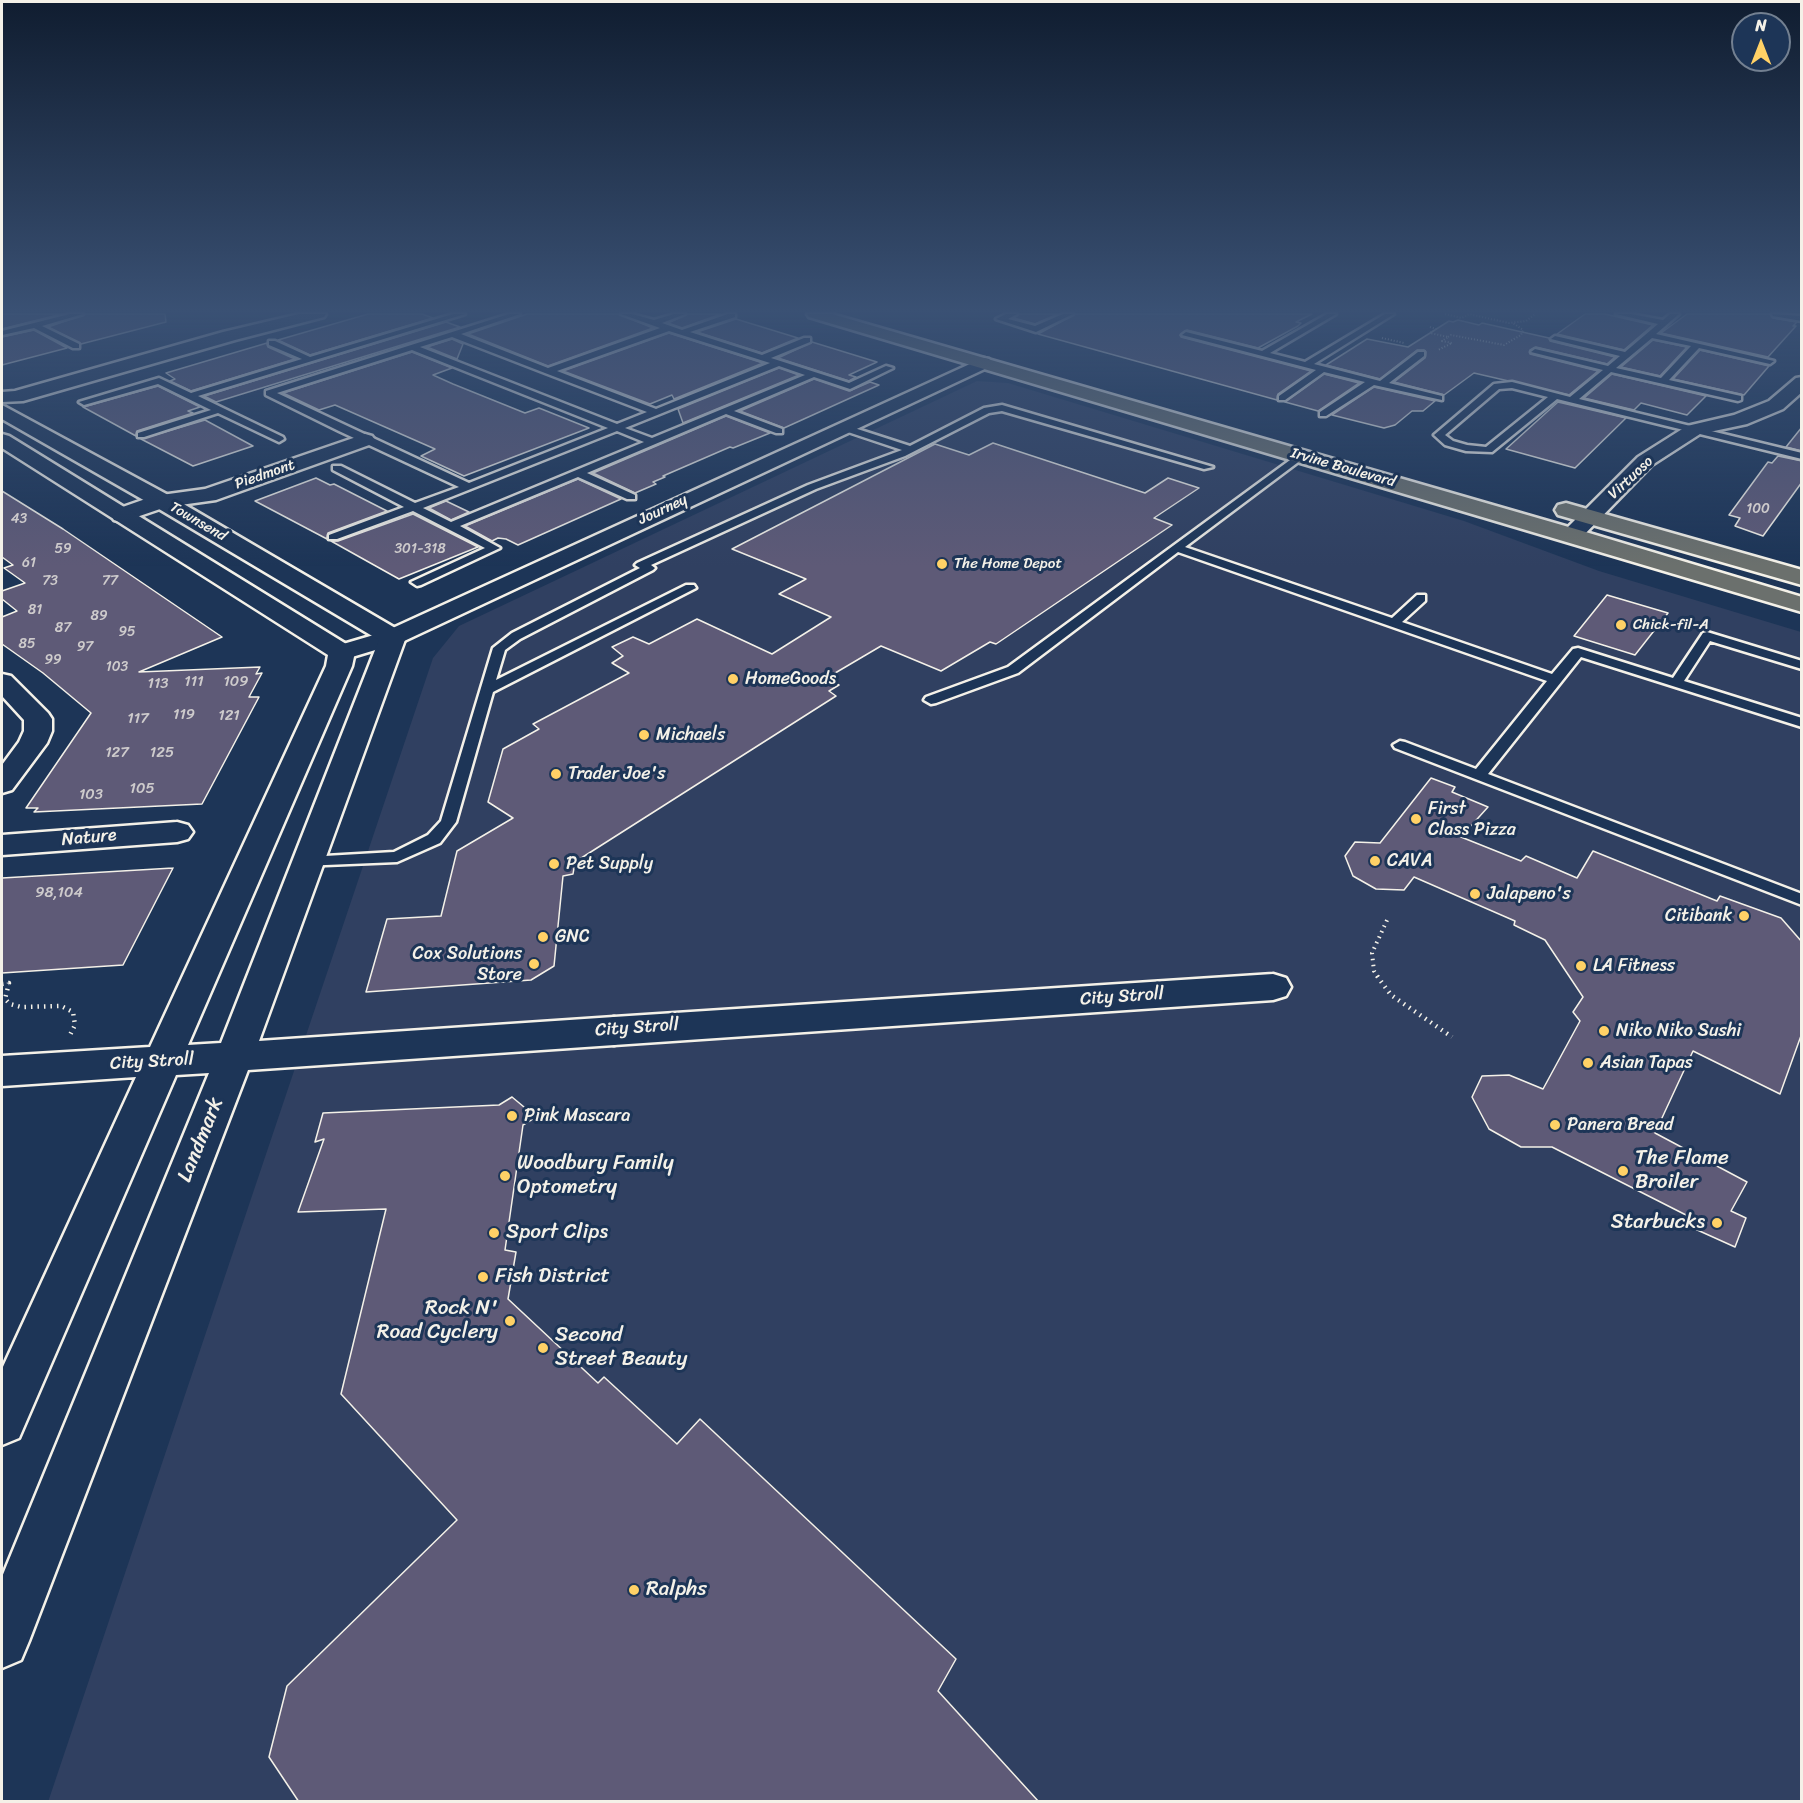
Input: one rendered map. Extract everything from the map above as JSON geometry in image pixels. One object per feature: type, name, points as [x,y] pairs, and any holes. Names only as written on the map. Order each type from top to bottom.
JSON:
[{"type":"main road","name":"Irvine Boulevard","points":[[1104,398],[1802,605]]},
{"type":"main road","points":[[1553,507],[1802,578]]},
{"type":"street","name":"Journey","points":[[342,652],[393,637],[906,398]]},
{"type":"street","name":"Virtuoso","points":[[1571,535],[1644,461],[1694,430],[1740,420],[1776,405],[1784,398]]},
{"type":"street","name":"Townsend","points":[[2,411],[162,501],[393,637]]},
{"type":"street","name":"Piedmont","points":[[122,515],[162,501],[187,486],[342,429]]},
{"type":"street","name":"Townsend","points":[[2,440],[342,652]]},
{"type":"street","name":"Piedmont","points":[[162,501],[208,495],[365,440]]},
{"type":"street","name":"Landmark","points":[[2,1641],[233,1058],[393,637]]},
{"type":"street","points":[[2,1421],[339,666],[342,652]]},
{"type":"street","points":[[2,682],[38,719],[38,731],[33,743],[7,770]]},
{"type":"street","name":"Nature","points":[[2,845],[177,832]]},
{"type":"street","name":"City Stroll","points":[[2,1071],[233,1058],[614,1030],[1273,987]]},
{"type":"lane","points":[[84,402],[98,398]]},
{"type":"lane","points":[[194,398],[279,439]]},
{"type":"lane","points":[[279,398],[469,487]]},
{"type":"lane","points":[[541,398],[654,442]]},
{"type":"lane","points":[[619,398],[656,412]]},
{"type":"lane","points":[[333,537],[469,487],[691,398]]},
{"type":"lane","points":[[451,526],[756,398]]},
{"type":"lane","points":[[1323,414],[1350,398]]},
{"type":"lane","points":[[1482,398],[1438,435],[1449,443],[1466,448],[1488,450],[1552,398]]},
{"type":"lane","points":[[1564,398],[1802,456]]},
{"type":"lane","points":[[308,862],[397,857],[434,839],[448,822],[499,648],[516,636],[645,566],[812,487],[910,449],[987,410],[1002,408],[1208,467]]},
{"type":"lane","points":[[141,435],[219,410]]},
{"type":"lane","points":[[725,411],[779,431]]},
{"type":"lane","points":[[842,427],[910,449]]},
{"type":"lane","points":[[931,700],[1013,670],[1300,455]]},
{"type":"lane","points":[[337,468],[494,548],[417,582]]},
{"type":"lane","points":[[579,473],[631,497]]},
{"type":"lane","points":[[1176,548],[1555,679]]},
{"type":"lane","points":[[487,690],[690,588]]},
{"type":"lane","points":[[1393,624],[1421,598]]},
{"type":"lane","points":[[1676,683],[1707,636],[1802,664]]},
{"type":"lane","points":[[1480,774],[1578,652],[1802,723]]},
{"type":"lane","points":[[1400,745],[1802,900]]},
{"type":"path","points":[[1388,918],[1371,952],[1374,971],[1391,995],[1452,1037]]},
{"type":"path","points":[[2,984],[9,983],[5,999],[10,1004],[21,1007],[61,1006],[73,1012],[75,1025],[70,1035]]},
{"type":"shaded area","points":[[941,398],[1058,398],[1464,521],[1599,571],[1801,632],[1801,1801],[48,1802],[433,658],[459,626]]},
{"type":"building","points":[[115,398],[182,398],[200,407],[188,411],[193,413],[137,431],[136,436],[83,407]]},
{"type":"building","points":[[208,398],[229,398],[216,402]]},
{"type":"building","points":[[294,398],[488,398],[525,413],[539,408],[589,428],[464,476],[421,456],[435,449],[335,405],[319,410]]},
{"type":"building","points":[[635,398],[664,398],[650,404]]},
{"type":"building","points":[[705,398],[743,398],[683,423],[678,409]]},
{"type":"building","points":[[770,398],[850,398],[784,428],[740,411]]},
{"type":"building","points":[[1290,398],[1337,398],[1318,411],[1285,402]]},
{"type":"building","points":[[1357,398],[1423,398],[1435,401],[1423,411],[1412,411],[1395,425],[1384,428],[1332,415]]},
{"type":"building","points":[[1585,398],[1704,398],[1687,415],[1641,403],[1634,410]]},
{"type":"building","points":[[1558,402],[1626,418],[1575,468],[1506,449]]},
{"type":"building","points":[[726,416],[770,433],[733,448],[730,447],[663,476],[665,477],[653,482],[656,484],[635,493],[593,473]]},
{"type":"building","points":[[205,420],[253,446],[193,466],[141,439]]},
{"type":"building","points":[[1802,427],[1802,451],[1786,447]]},
{"type":"building","points":[[993,443],[1145,493],[1168,478],[1199,488],[1154,518],[1172,525],[996,644],[990,642],[941,671],[881,646],[825,679],[839,685],[829,691],[836,696],[575,862],[573,874],[563,876],[554,966],[531,980],[366,992],[387,919],[441,916],[457,851],[513,818],[488,802],[503,749],[539,729],[533,724],[629,673],[612,663],[623,656],[612,647],[633,637],[649,644],[697,619],[772,654],[831,617],[779,594],[806,579],[732,549],[935,444],[969,455]]},
{"type":"building","points":[[1778,456],[1802,461],[1802,482],[1763,536],[1735,526],[1740,518],[1729,515],[1768,462],[1772,463]]},
{"type":"building","points":[[316,478],[330,485],[334,484],[387,511],[328,533],[327,539],[255,501]]},
{"type":"building","points":[[578,479],[621,499],[518,545],[506,539],[498,538],[492,541],[465,526]]},
{"type":"building","points":[[2,491],[63,529],[222,637],[139,672],[260,667],[256,674],[262,673],[249,697],[259,697],[202,804],[34,812],[38,808],[26,808],[91,713],[43,673],[2,644],[2,617],[17,611],[2,599],[2,591],[25,583],[4,568],[13,565],[2,557]]},
{"type":"building","points":[[446,501],[469,512],[451,520],[429,508]]},
{"type":"building","points":[[413,514],[478,547],[399,579],[331,541],[338,541]]},
{"type":"building","name":"Chick-fil-A","points":[[1607,595],[1668,613],[1635,655],[1574,636]]},
{"type":"building","points":[[1431,778],[1455,787],[1452,792],[1488,807],[1461,837],[1521,861],[1526,856],[1577,878],[1593,851],[1717,901],[1720,896],[1781,918],[1802,942],[1802,1033],[1780,1094],[1693,1051],[1655,1133],[1747,1182],[1731,1211],[1746,1218],[1735,1247],[1684,1224],[1686,1215],[1552,1147],[1521,1147],[1489,1129],[1472,1097],[1482,1076],[1509,1075],[1543,1089],[1580,1021],[1573,1012],[1583,997],[1545,940],[1514,925],[1515,921],[1414,877],[1404,890],[1376,889],[1353,876],[1345,856],[1355,842],[1380,843]]},
{"type":"building","points":[[173,868],[123,965],[2,973],[2,878]]},
{"type":"building","name":"Ralphs","points":[[512,1097],[536,1117],[523,1125],[505,1250],[516,1252],[508,1299],[598,1383],[604,1377],[677,1444],[700,1419],[956,1659],[938,1691],[1039,1802],[299,1802],[269,1757],[287,1686],[457,1520],[341,1394],[386,1209],[298,1212],[324,1139],[315,1142],[323,1113],[499,1105]]},
{"type":"place","name":"The Home Depot","points":[[942,564]]},
{"type":"place","name":"Chick-fil-A","points":[[1621,625]]},
{"type":"place","name":"HomeGoods","points":[[733,679]]},
{"type":"place","name":"Michaels","points":[[644,735]]},
{"type":"place","name":"Trader Joe's","points":[[556,774]]},
{"type":"place","name":"First Class Pizza","points":[[1416,819]]},
{"type":"place","name":"CAVA","points":[[1375,861]]},
{"type":"place","name":"Pet Supply","points":[[554,864]]},
{"type":"place","name":"Jalapeno's","points":[[1475,894]]},
{"type":"place","name":"Citibank","points":[[1744,916]]},
{"type":"place","name":"GNC","points":[[543,937]]},
{"type":"place","name":"Cox Solutions Store","points":[[534,964]]},
{"type":"place","name":"LA Fitness","points":[[1581,966]]},
{"type":"place","name":"Niko Niko Sushi","points":[[1604,1031]]},
{"type":"place","name":"Asian Tapas","points":[[1588,1063]]},
{"type":"place","name":"Pink Mascara","points":[[512,1116]]},
{"type":"place","name":"Panera Bread","points":[[1555,1125]]},
{"type":"place","name":"The Flame Broiler","points":[[1623,1171]]},
{"type":"place","name":"Woodbury Family Optometry","points":[[505,1176]]},
{"type":"place","name":"Starbucks","points":[[1717,1223]]},
{"type":"place","name":"Sport Clips","points":[[494,1233]]},
{"type":"place","name":"Fish District","points":[[483,1277]]},
{"type":"place","name":"Rock N' Road Cyclery","points":[[510,1321]]},
{"type":"place","name":"Second Street Beauty","points":[[543,1348]]},
{"type":"place","name":"Ralphs","points":[[634,1590]]}]
